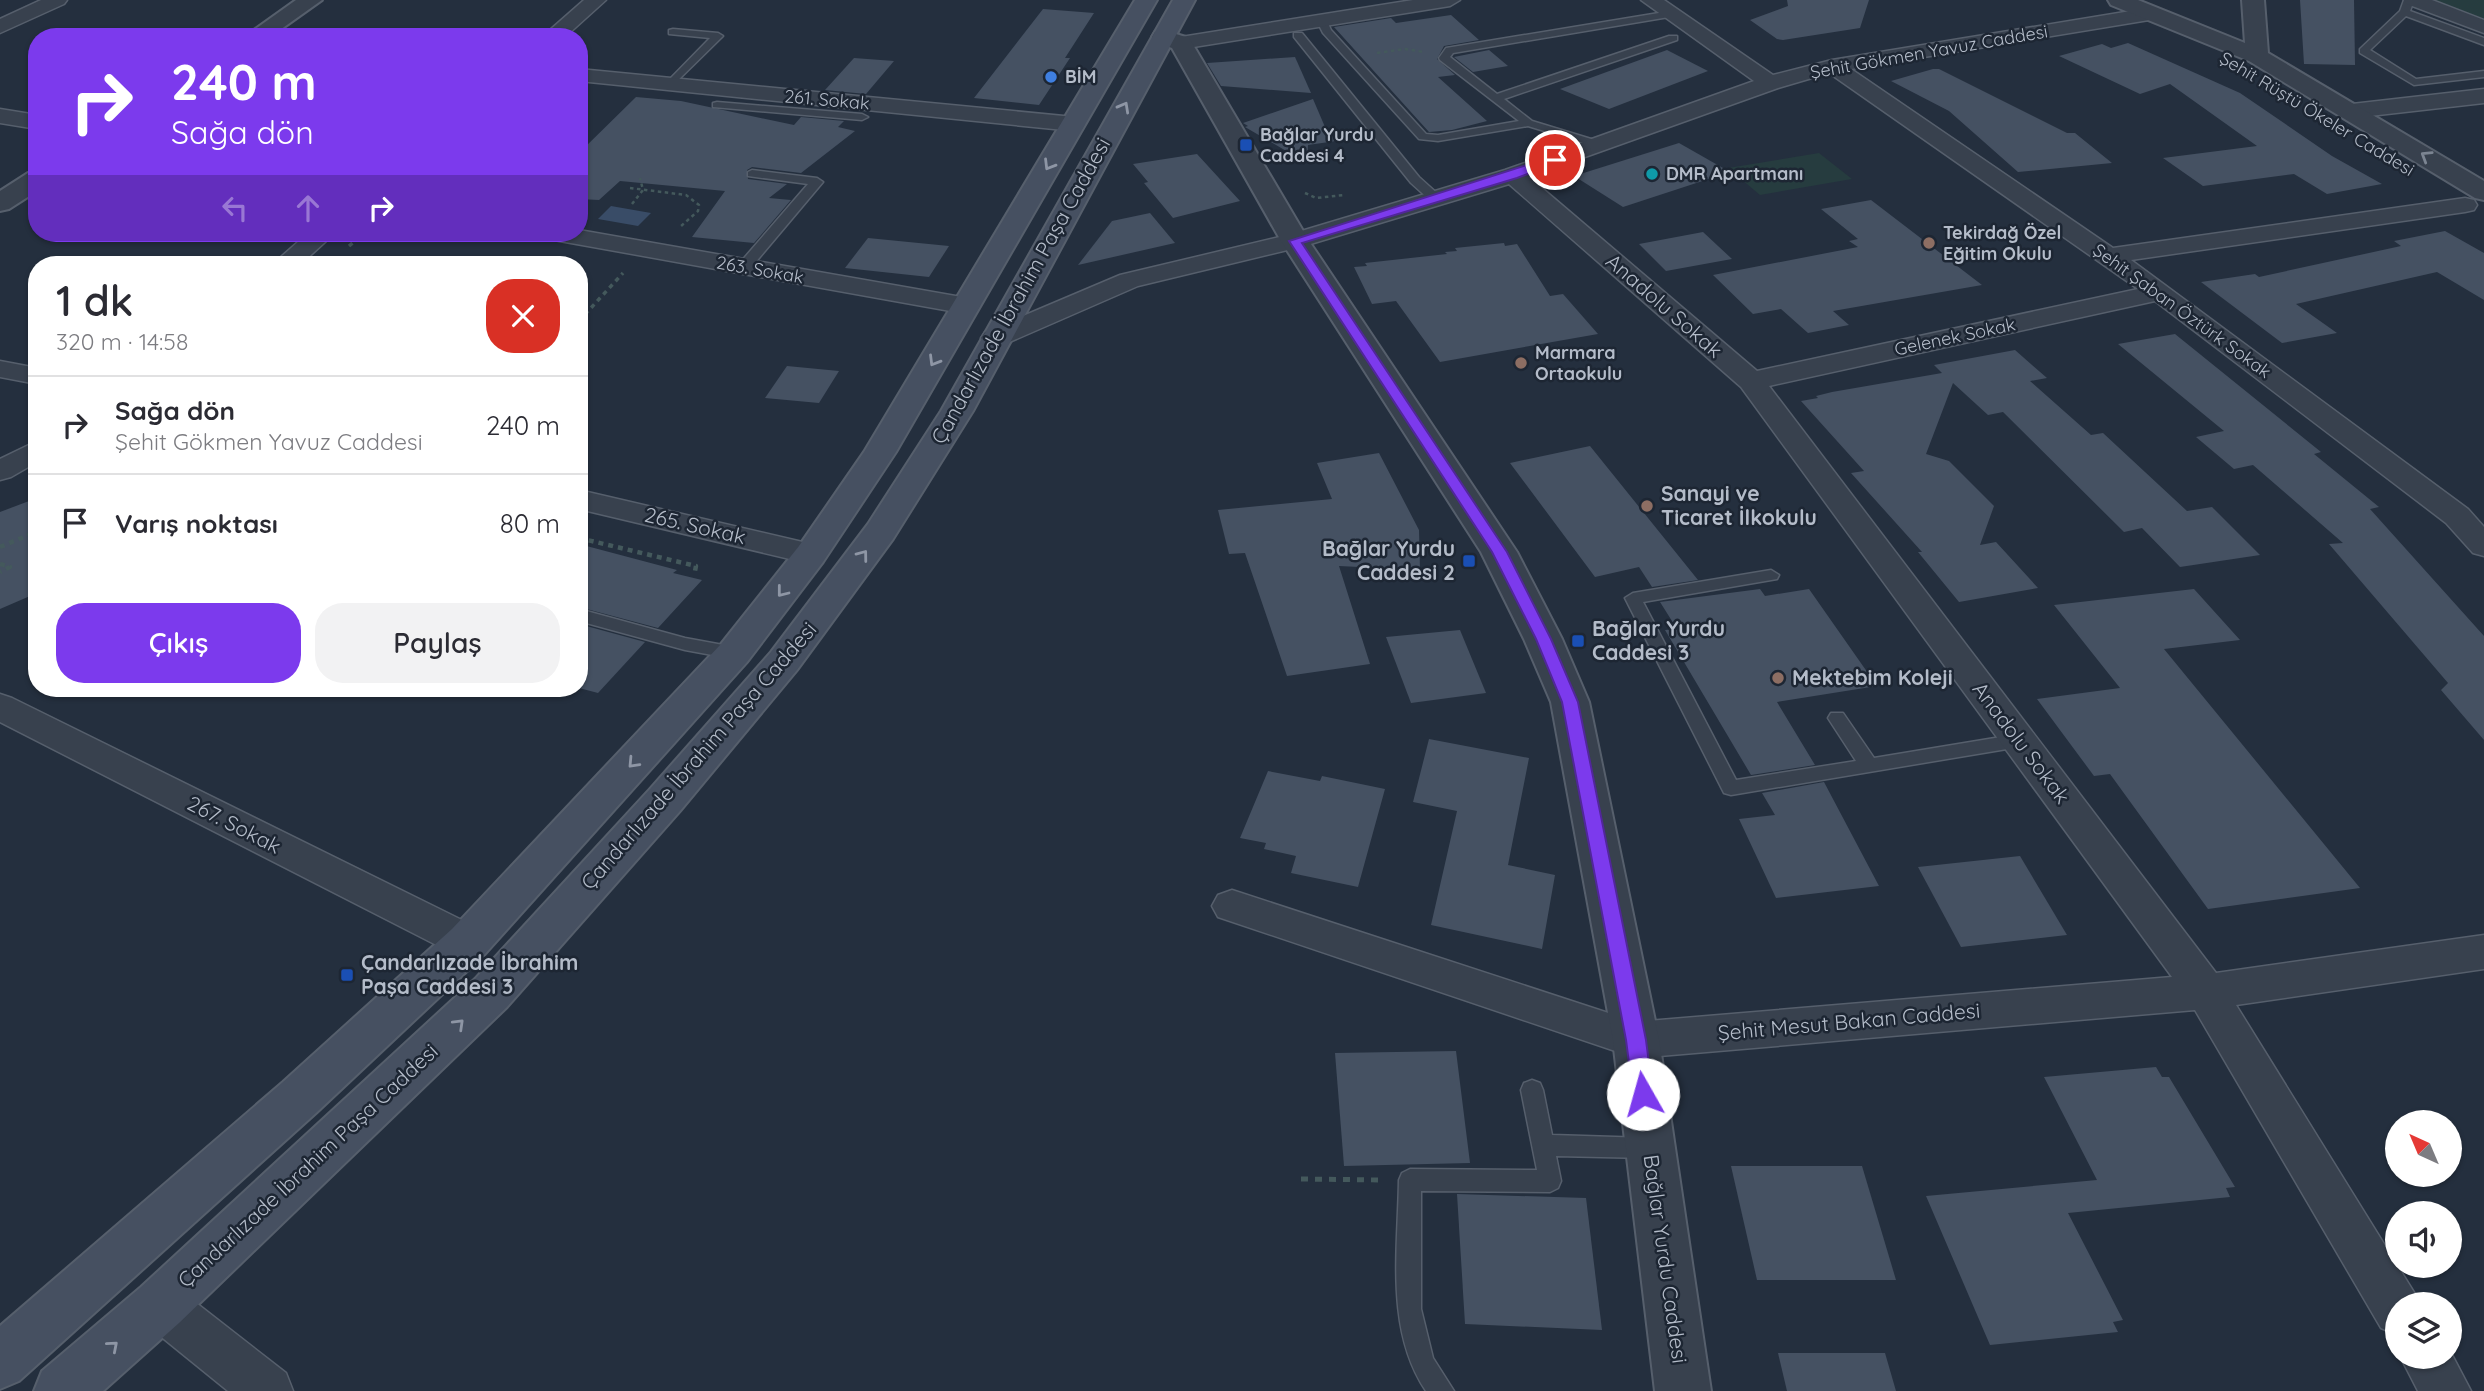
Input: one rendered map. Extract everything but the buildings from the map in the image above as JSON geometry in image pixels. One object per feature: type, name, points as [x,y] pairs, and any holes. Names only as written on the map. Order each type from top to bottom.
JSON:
[{"type":"main road","name":"Çandarlızade İbrahim Paşa Caddesi","points":[[0,1362],[300,1097],[468,942],[734,653],[811,554],[880,452],[1146,0]]},
{"type":"main road","name":"Çandarlızade İbrahim Paşa Caddesi","points":[[62,1391],[160,1305],[491,993],[666,800],[785,661],[881,531],[957,411],[995,338],[1172,40],[1184,0]]},
{"type":"street","points":[[0,27],[58,0]]},
{"type":"street","points":[[269,28],[311,0]]},
{"type":"street","points":[[563,28],[596,0]]},
{"type":"street","points":[[1172,40],[1322,21],[1450,0]]},
{"type":"street","points":[[1651,0],[1770,83]]},
{"type":"street","name":"Şehit Rüştü Ökeler Caddesi","points":[[2119,0],[2294,95],[2479,204]]},
{"type":"street","points":[[2149,14],[2186,0]]},
{"type":"street","points":[[2253,0],[2257,56]]},
{"type":"street","points":[[2409,4],[2484,27]]},
{"type":"street","name":"Şehit Rüştü Ökeler Caddesi","points":[[2149,14],[2191,28],[2257,56],[2352,111],[2479,204]]},
{"type":"street","name":"Şehit Gökmen Yavuz Caddesi","points":[[995,338],[1129,280],[1295,241],[1513,175],[1770,83],[1832,66],[2149,14]]},
{"type":"street","name":"Bağlar Yurdu Caddesi","points":[[1172,40],[1295,241],[1500,552],[1543,639],[1570,702],[1636,1040],[1683,1391]]},
{"type":"street","name":"Şehit Şaban Öztürk Sokak","points":[[1832,66],[2160,292],[2457,516],[2484,547]]},
{"type":"street","name":"261. Sokak","points":[[588,76],[805,105],[1074,124]]},
{"type":"street","points":[[2352,111],[2484,96]]},
{"type":"street","points":[[0,116],[28,121]]},
{"type":"street","name":"Anadolu Sokak","points":[[1513,175],[1751,381],[2206,992],[2387,1292]]},
{"type":"street","points":[[0,203],[28,185]]},
{"type":"street","points":[[2109,256],[2479,204]]},
{"type":"street","name":"263. Sokak","points":[[588,239],[967,306]]},
{"type":"street","points":[[296,256],[312,242]]},
{"type":"street","name":"Gelenek Sokak","points":[[1751,381],[2160,292]]},
{"type":"street","points":[[0,369],[28,374]]},
{"type":"street","points":[[0,471],[28,455]]},
{"type":"street","name":"265. Sokak","points":[[588,501],[811,554]]},
{"type":"street","name":"267. Sokak","points":[[0,707],[468,942]]},
{"type":"street","name":"Şehit Mesut Bakan Caddesi","points":[[1232,906],[1636,1040],[2206,992],[2484,953]]},
{"type":"street","points":[[160,1305],[268,1391]]},
{"type":"street","points":[[2433,1369],[2446,1391]]},
{"type":"lane","points":[[2484,42],[2409,4],[2364,51],[2414,82],[2484,74]]},
{"type":"lane","points":[[1597,144],[1528,123],[1444,58],[1445,56],[1450,50],[1671,14]]},
{"type":"lane","points":[[1632,20],[1642,27]]},
{"type":"lane","points":[[1322,21],[1327,31],[1423,136],[1438,138],[1528,123]]},
{"type":"lane","points":[[670,85],[718,36],[673,32]]},
{"type":"lane","points":[[1495,98],[1667,40],[1652,34]]},
{"type":"lane","points":[[1298,35],[1415,180],[1435,198]]},
{"type":"lane","points":[[717,106],[805,105],[862,117]]},
{"type":"lane","points":[[744,267],[817,182],[752,174]]},
{"type":"lane","points":[[1771,575],[1633,598],[1731,788],[2019,741]]},
{"type":"lane","points":[[588,617],[685,644],[734,653]]},
{"type":"lane","points":[[1837,718],[1869,765]]},
{"type":"lane","points":[[1441,1391],[1422,1363],[1409,1309],[1410,1180],[1550,1181],[1532,1090]]},
{"type":"lane","points":[[1542,1146],[1649,1148]]},
{"type":"path","points":[[1350,56],[1405,49],[1445,56]]},
{"type":"path","points":[[640,178],[643,190]]},
{"type":"path","points":[[1300,186],[1307,196],[1316,198],[1352,194]]},
{"type":"path","points":[[630,188],[686,195],[699,205],[698,211],[652,250]]},
{"type":"path","points":[[632,204],[643,190]]},
{"type":"path","points":[[0,547],[28,535]]},
{"type":"path","points":[[588,540],[696,566],[695,571]]},
{"type":"path","points":[[0,564],[10,567],[0,572]]},
{"type":"path","points":[[1301,1179],[1410,1180]]},
{"type":"green space","points":[[2431,0],[2484,0],[2484,19]]},
{"type":"green space","points":[[1819,153],[1852,179],[1760,195],[1728,168]]},
{"type":"water","points":[[611,206],[651,213],[638,226],[598,219]]},
{"type":"place","name":"BİM","points":[[1051,77]]},
{"type":"place","name":"Bağlar Yurdu Caddesi 4","points":[[1246,145]]},
{"type":"place","name":"DMR Apartmanı","points":[[1652,174]]},
{"type":"place","name":"Tekirdağ Özel Eğitim Okulu","points":[[1929,243]]},
{"type":"place","name":"Marmara Ortaokulu","points":[[1521,363]]},
{"type":"place","name":"Sanayi ve Ticaret İlkokulu","points":[[1647,506]]},
{"type":"place","name":"Bağlar Yurdu Caddesi 2","points":[[1469,561]]},
{"type":"place","name":"Bağlar Yurdu Caddesi 3","points":[[1578,641]]},
{"type":"place","name":"Mektebim Koleji","points":[[1778,678]]},
{"type":"place","name":"Çandarlızade İbrahim Paşa Caddesi 3","points":[[347,975]]},
{"type":"route","points":[[1555,160],[1295,241],[1500,552],[1543,639],[1570,702],[1636,1040],[1643,1094]]}]
